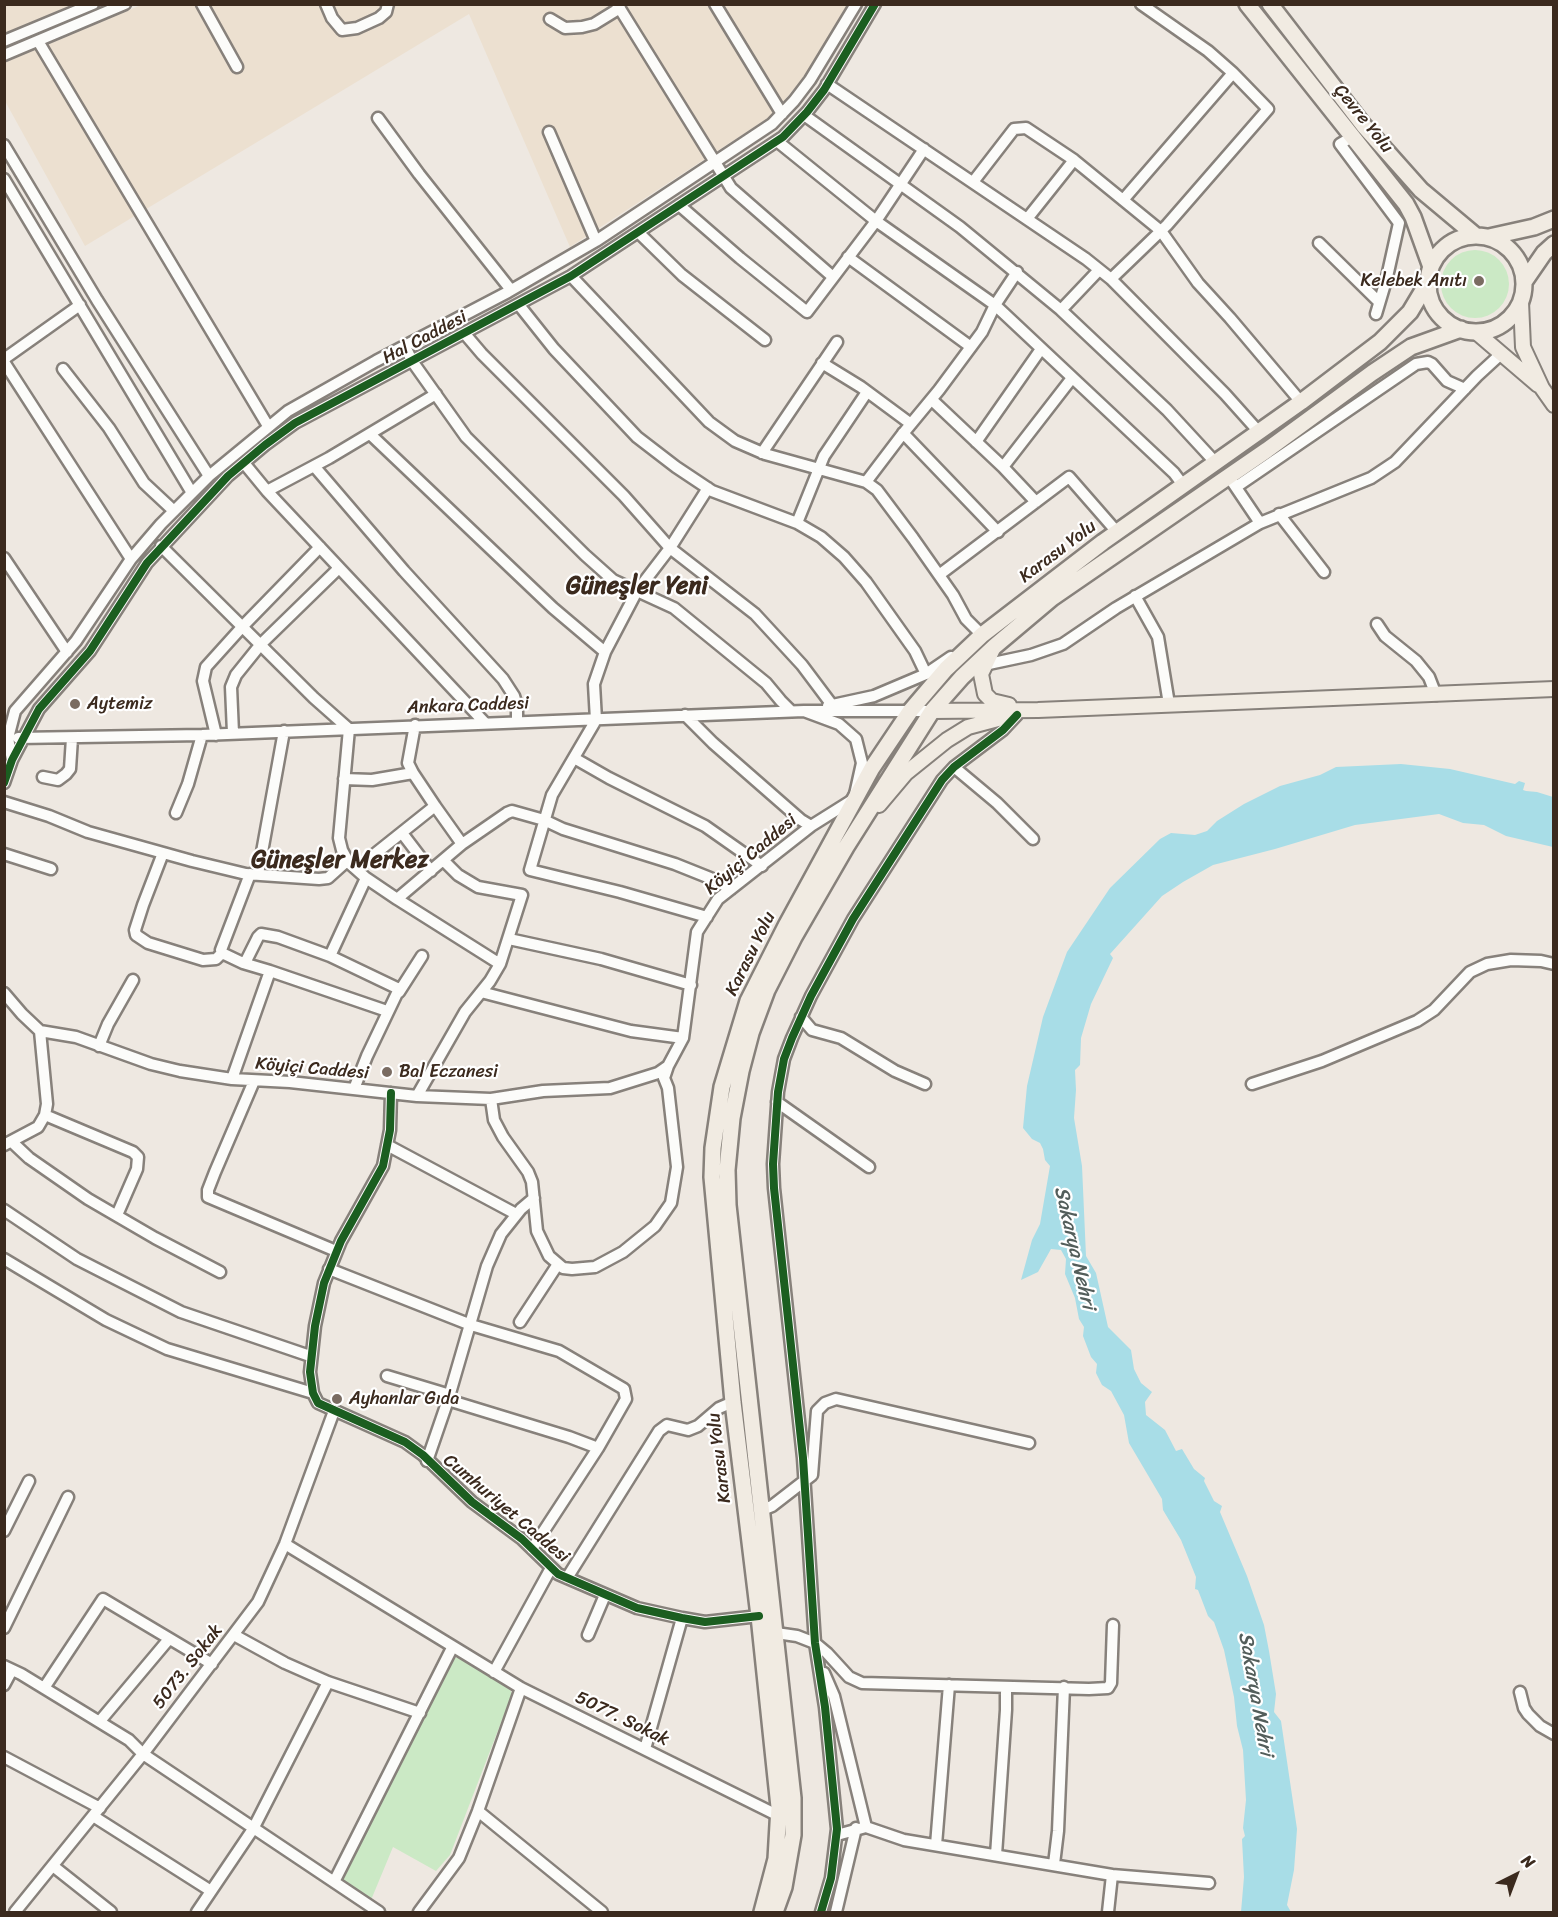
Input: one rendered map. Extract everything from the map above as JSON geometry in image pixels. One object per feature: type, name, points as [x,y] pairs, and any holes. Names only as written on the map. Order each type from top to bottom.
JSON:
[{"type":"highway","name":"Çevre Yolu","points":[[1247,4],[1406,204],[1413,217],[1430,275]]},
{"type":"highway","name":"Çevre Yolu","points":[[1270,4],[1371,134],[1421,190],[1482,236]]},
{"type":"highway","points":[[1482,236],[1502,244],[1514,254],[1521,267],[1524,282],[1521,302],[1503,324],[1490,330],[1468,330],[1448,322],[1437,311],[1430,297],[1430,275],[1438,254],[1449,244],[1461,238],[1534,227],[1554,219]]},
{"type":"highway","points":[[1524,282],[1544,253],[1554,244]]},
{"type":"highway","name":"Karasu Yolu","points":[[762,1912],[776,1859],[779,1816],[759,1616],[733,1402],[712,1177],[713,1148],[722,1088],[748,1000],[854,799],[911,710],[946,669],[982,635],[1117,532],[1301,402],[1392,331],[1410,312],[1430,275]]},
{"type":"highway","name":"Karasu Yolu","points":[[775,1912],[784,1887],[791,1845],[793,1798],[728,1205],[727,1170],[732,1118],[741,1071],[751,1033],[767,990],[794,937],[846,847],[932,711],[962,677],[1052,598],[1233,482],[1372,373],[1411,347],[1468,330]]},
{"type":"main road","points":[[1521,302],[1523,347],[1542,388],[1554,405]]},
{"type":"main road","points":[[1468,330],[1502,353],[1542,388]]},
{"type":"main road","points":[[995,646],[981,674],[985,694],[992,701],[1001,704],[1038,710]]},
{"type":"main road","points":[[932,711],[1038,710],[1554,689]]},
{"type":"main road","points":[[846,847],[899,781],[924,756],[968,727],[1038,710]]},
{"type":"street","points":[[61,4],[66,16]]},
{"type":"street","points":[[4,41],[93,4]]},
{"type":"street","points":[[4,55],[125,4]]},
{"type":"street","points":[[202,4],[237,67]]},
{"type":"street","points":[[326,4],[332,18],[342,30],[357,28],[379,18],[386,12],[388,4]]},
{"type":"street","points":[[715,4],[782,114]]},
{"type":"street","name":"Hal Caddesi","points":[[6,738],[15,711],[67,652],[131,558],[209,476],[288,411],[511,290],[596,241],[772,124],[810,80],[856,4]]},
{"type":"street","name":"Hal Caddesi","points":[[4,783],[12,760],[39,709],[90,651],[110,624],[147,563],[228,476],[295,423],[571,276],[777,141],[804,115],[827,84],[875,4]]},
{"type":"street","points":[[1111,279],[1161,231],[1268,109],[1208,51],[1148,6]]},
{"type":"street","points":[[550,19],[565,28],[582,27],[594,24],[618,7],[731,188],[833,277]]},
{"type":"street","points":[[38,40],[268,426]]},
{"type":"street","points":[[1124,200],[1233,73]]},
{"type":"street","points":[[827,84],[1027,219],[1111,279],[1225,393],[1259,432]]},
{"type":"street","points":[[804,115],[960,227],[1017,272],[1061,310],[1167,410],[1215,462]]},
{"type":"street","points":[[378,118],[511,290]]},
{"type":"street","points":[[973,182],[1014,129],[1026,128],[1074,160],[1161,231],[1198,283],[1301,402]]},
{"type":"street","points":[[549,132],[596,241]]},
{"type":"street","points":[[1352,137],[1340,144],[1399,223],[1376,314]]},
{"type":"street","points":[[777,141],[876,221],[995,305],[1174,473],[1183,485]]},
{"type":"street","points":[[4,145],[97,300],[209,476]]},
{"type":"street","points":[[679,205],[807,312],[876,221],[924,149]]},
{"type":"street","points":[[1027,219],[1074,160]]},
{"type":"street","points":[[4,179],[192,493]]},
{"type":"street","points":[[639,233],[682,275],[765,340]]},
{"type":"street","points":[[1319,243],[1380,303]]},
{"type":"street","points":[[848,257],[971,347]]},
{"type":"street","points":[[1061,310],[1099,270]]},
{"type":"street","points":[[867,482],[982,332],[995,305],[1017,272]]},
{"type":"street","points":[[571,276],[709,422],[735,441],[762,453],[867,482],[877,490],[939,575],[966,619],[982,635],[926,674],[874,696],[804,711]]},
{"type":"street","points":[[80,305],[4,360],[131,558]]},
{"type":"street","points":[[519,305],[554,349],[637,437],[708,488],[797,523],[821,537],[844,557],[866,582],[915,651],[926,674]]},
{"type":"street","points":[[465,334],[482,354],[624,496],[670,548],[755,614],[802,665],[832,705]]},
{"type":"street","points":[[762,453],[837,342]]},
{"type":"street","points":[[405,346],[412,361],[466,437],[585,555],[613,580],[674,608],[766,683],[781,702],[792,711]]},
{"type":"street","points":[[976,442],[1041,348]]},
{"type":"street","points":[[984,665],[1031,655],[1064,644],[1135,596],[1260,523],[1371,478],[1395,462],[1502,353]]},
{"type":"street","points":[[1260,523],[1233,482],[1416,364],[1428,362],[1432,364],[1447,381],[1465,389]]},
{"type":"street","points":[[822,363],[867,392],[907,428],[998,532]]},
{"type":"street","points":[[63,369],[109,428],[144,483],[174,511]]},
{"type":"street","points":[[1003,467],[1072,378]]},
{"type":"street","points":[[797,523],[824,456],[867,392]]},
{"type":"street","points":[[267,491],[370,434],[436,394]]},
{"type":"street","points":[[932,400],[1003,467],[1036,502]]},
{"type":"street","points":[[370,434],[553,608],[605,652]]},
{"type":"street","points":[[244,463],[267,491],[485,723]]},
{"type":"street","points":[[314,466],[404,571],[503,679],[514,696],[517,706],[517,722]]},
{"type":"street","points":[[939,575],[1069,477],[1117,532]]},
{"type":"street","points":[[707,917],[620,892],[530,870],[552,795],[596,720],[594,684],[605,652],[637,591],[670,548],[708,488]]},
{"type":"street","points":[[1279,514],[1324,572]]},
{"type":"street","points":[[161,546],[314,698],[349,729],[339,838],[348,860],[366,878],[500,964]]},
{"type":"street","points":[[216,735],[203,681],[206,668],[243,626],[320,547]]},
{"type":"street","points":[[4,558],[67,652]]},
{"type":"street","points":[[233,733],[231,687],[236,675],[261,644],[339,568]]},
{"type":"street","points":[[1135,596],[1158,637],[1169,704]]},
{"type":"street","points":[[1377,624],[1385,636],[1416,661],[1429,677],[1436,695]]},
{"type":"street","points":[[4,718],[15,711]]},
{"type":"street","name":"Ankara Caddesi","points":[[6,738],[216,735],[792,711],[932,711]]},
{"type":"street","points":[[804,711],[839,724],[856,739],[862,763],[854,799]]},
{"type":"street","points":[[685,715],[730,758],[801,820],[811,826]]},
{"type":"street","points":[[821,1912],[831,1878],[837,1835],[834,1782],[815,1643],[804,1481],[772,1164],[777,1102],[784,1059],[801,1017],[854,919],[927,803],[954,767],[1003,730],[1017,715]]},
{"type":"street","points":[[415,725],[408,763],[462,844]]},
{"type":"street","points":[[163,854],[142,905],[135,930],[136,935],[148,943],[203,960],[216,959],[222,953],[221,950],[254,874],[284,731]]},
{"type":"street","points":[[176,813],[188,784],[202,735]]},
{"type":"street","points":[[6,738],[12,760]]},
{"type":"street","points":[[43,777],[57,780],[70,769],[72,738]]},
{"type":"street","points":[[574,758],[705,826],[762,866]]},
{"type":"street","points":[[954,767],[1032,838]]},
{"type":"street","points":[[344,780],[372,780],[413,773]]},
{"type":"street","name":"Köyiçi Caddesi","points":[[40,1030],[76,1037],[150,1064],[232,1079],[290,1082],[417,1096],[491,1098],[543,1091],[610,1088],[658,1074],[668,1066],[683,1038],[697,932],[718,899],[811,826],[854,799]]},
{"type":"street","points":[[4,802],[49,816],[88,832],[163,854],[254,874],[328,878],[348,860]]},
{"type":"street","points":[[356,869],[435,806]]},
{"type":"street","points":[[398,899],[462,844],[512,811],[675,864],[731,889]]},
{"type":"street","points":[[402,832],[431,871]]},
{"type":"street","points":[[4,854],[51,869]]},
{"type":"street","points":[[417,1096],[465,1011],[500,964],[522,895],[478,887],[458,875],[444,861]]},
{"type":"street","points":[[330,957],[366,878]]},
{"type":"street","points":[[245,963],[261,934],[278,937],[398,987],[399,992]]},
{"type":"street","points":[[508,939],[601,959],[691,986]]},
{"type":"street","points":[[222,953],[245,963],[387,1011]]},
{"type":"street","points":[[354,1089],[387,1011],[422,956]]},
{"type":"street","points":[[1252,1084],[1322,1060],[1417,1022],[1434,1010],[1470,972],[1487,964],[1511,960],[1554,964]]},
{"type":"street","points":[[232,1079],[270,971]]},
{"type":"street","points":[[99,1046],[108,1024],[133,980]]},
{"type":"street","points":[[481,992],[631,1031],[683,1038]]},
{"type":"street","points":[[4,993],[40,1030],[47,1104],[45,1115],[38,1127],[8,1144],[117,1215],[220,1272]]},
{"type":"street","points":[[801,1017],[812,1030],[841,1038],[895,1071],[925,1084]]},
{"type":"street","points":[[491,1098],[495,1120],[503,1137],[528,1172],[532,1182],[537,1231],[549,1256],[563,1268],[595,1267],[623,1252],[655,1226],[671,1203],[677,1167],[668,1088],[664,1078],[668,1066]]},
{"type":"street","points":[[254,1081],[215,1172],[208,1197],[336,1251]]},
{"type":"street","points":[[4,1259],[106,1320],[167,1349],[313,1393],[310,1356],[324,1282],[336,1251],[383,1166],[390,1130],[391,1093]]},
{"type":"street","points":[[777,1102],[868,1167]]},
{"type":"street","points":[[45,1115],[134,1152],[138,1157],[137,1169],[117,1215]]},
{"type":"street","points":[[387,1145],[516,1214]]},
{"type":"street","points":[[428,1461],[449,1398],[487,1266],[501,1234],[516,1214],[534,1198]]},
{"type":"street","points":[[4,1210],[77,1259],[182,1312],[310,1356]]},
{"type":"street","points":[[520,1322],[558,1264]]},
{"type":"street","points":[[329,1269],[471,1325],[559,1351],[624,1389],[626,1399],[598,1448],[532,1549]]},
{"type":"street","points":[[387,1376],[598,1448]]},
{"type":"street","name":"Cumhuriyet Caddesi","points":[[313,1393],[318,1403],[405,1442],[472,1502],[522,1539],[558,1575],[637,1608],[682,1618],[705,1622],[759,1616]]},
{"type":"street","points":[[762,1510],[772,1506],[812,1475],[817,1411],[825,1403],[836,1399],[1029,1443]]},
{"type":"street","points":[[567,1578],[658,1431],[667,1425],[688,1430],[698,1426],[719,1408],[733,1402]]},
{"type":"street","name":"5073. Sokak","points":[[15,1912],[97,1812],[258,1602],[285,1544],[334,1411]]},
{"type":"street","points":[[4,1531],[28,1481]]},
{"type":"street","points":[[4,1628],[68,1497]]},
{"type":"street","name":"5077. Sokak","points":[[285,1544],[521,1688],[779,1816]]},
{"type":"street","points":[[494,1672],[551,1568]]},
{"type":"street","points":[[588,1635],[605,1595]]},
{"type":"street","points":[[45,1688],[103,1599],[212,1664]]},
{"type":"street","points":[[645,1749],[682,1618]]},
{"type":"street","points":[[776,1633],[796,1636],[815,1643],[849,1677],[869,1685],[1089,1689],[1109,1687],[1113,1671],[1113,1626]]},
{"type":"street","points":[[234,1635],[285,1663],[328,1682],[420,1713]]},
{"type":"street","points":[[100,1721],[169,1639]]},
{"type":"street","points":[[333,1882],[452,1648]]},
{"type":"street","points":[[818,1659],[834,1696],[861,1827],[836,1912]]},
{"type":"street","points":[[4,1685],[8,1668],[100,1721],[129,1740],[142,1754],[379,1912]]},
{"type":"street","points":[[197,1912],[254,1829],[328,1682]]},
{"type":"street","points":[[936,1845],[949,1685]]},
{"type":"street","points":[[996,1855],[1006,1710],[1005,1687]]},
{"type":"street","points":[[1053,1864],[1059,1812],[1064,1687]]},
{"type":"street","points":[[419,1912],[459,1858],[521,1688]]},
{"type":"street","points":[[1520,1692],[1528,1714],[1540,1726],[1554,1734]]},
{"type":"street","points":[[4,1757],[97,1812],[211,1891]]},
{"type":"street","points":[[478,1811],[602,1912]]},
{"type":"street","points":[[837,1835],[861,1827],[904,1840],[1112,1875],[1209,1883]]},
{"type":"street","points":[[53,1866],[107,1911]]},
{"type":"street","points":[[1108,1912],[1112,1875]]},
{"type":"shaded area","points":[[5,4],[74,4],[74,5],[5,34]]},
{"type":"shaded area","points":[[141,5],[849,5],[809,71],[771,116],[570,247],[469,14],[85,246],[5,101],[4,63]]},
{"type":"green space","points":[[1468,250],[1482,250],[1494,255],[1504,265],[1509,284],[1504,303],[1494,313],[1482,318],[1468,318],[1456,313],[1446,303],[1441,291],[1441,277],[1446,265],[1456,255]]},
{"type":"green space","points":[[460,1657],[508,1685],[512,1694],[450,1855],[436,1871],[393,1847],[371,1900],[343,1880],[452,1659]]},
{"type":"water","name":"Sakarya Nehri","points":[[1401,764],[1450,769],[1515,784],[1519,781],[1525,783],[1523,790],[1553,797],[1553,847],[1506,836],[1484,825],[1463,823],[1439,814],[1355,825],[1213,865],[1162,896],[1110,954],[1113,958],[1091,1004],[1081,1038],[1080,1065],[1075,1070],[1074,1118],[1082,1166],[1086,1256],[1096,1273],[1108,1327],[1131,1350],[1134,1369],[1141,1383],[1152,1392],[1145,1402],[1146,1415],[1165,1430],[1176,1451],[1182,1449],[1194,1469],[1205,1478],[1204,1481],[1214,1501],[1222,1506],[1220,1512],[1247,1576],[1264,1625],[1276,1694],[1274,1712],[1281,1721],[1297,1829],[1294,1870],[1287,1905],[1291,1912],[1241,1912],[1244,1877],[1242,1839],[1245,1836],[1243,1828],[1246,1800],[1243,1750],[1224,1650],[1214,1622],[1208,1616],[1198,1590],[1195,1589],[1196,1577],[1181,1540],[1163,1510],[1162,1499],[1129,1443],[1124,1415],[1111,1391],[1102,1385],[1096,1373],[1097,1364],[1091,1357],[1083,1336],[1084,1327],[1079,1319],[1075,1298],[1065,1274],[1066,1259],[1061,1250],[1051,1249],[1038,1272],[1021,1280],[1032,1240],[1040,1224],[1050,1166],[1045,1160],[1040,1143],[1032,1139],[1023,1128],[1027,1086],[1043,1017],[1067,952],[1110,888],[1160,839],[1171,833],[1195,835],[1207,831],[1217,821],[1244,804],[1280,786],[1320,775],[1336,767]]},
{"type":"cycle path","points":[[4,783],[12,760],[39,709],[90,651],[147,563],[228,476],[295,423],[571,276],[783,137],[824,90],[875,4]]},
{"type":"cycle path","points":[[821,1912],[831,1878],[837,1829],[825,1707],[815,1643],[803,1458],[774,1188],[773,1164],[778,1092],[784,1059],[792,1038],[811,996],[853,919],[942,780],[954,767],[1003,730],[1017,715]]},
{"type":"cycle path","points":[[391,1093],[390,1130],[383,1166],[341,1241],[324,1283],[315,1326],[310,1372],[313,1393],[318,1403],[405,1442],[423,1455],[472,1502],[522,1539],[558,1574],[637,1608],[682,1618],[705,1622],[759,1616]]},
{"type":"place","name":"Kelebek Anıtı","points":[[1479,281]]},
{"type":"place","name":"Aytemiz","points":[[75,704]]},
{"type":"place","name":"Bal Eczanesi","points":[[387,1072]]},
{"type":"place","name":"Ayhanlar Gıda","points":[[337,1399]]},
{"type":"district","name":"Güneşler Yeni","points":[[637,587]]},
{"type":"district","name":"Güneşler Merkez","points":[[340,861]]}]
